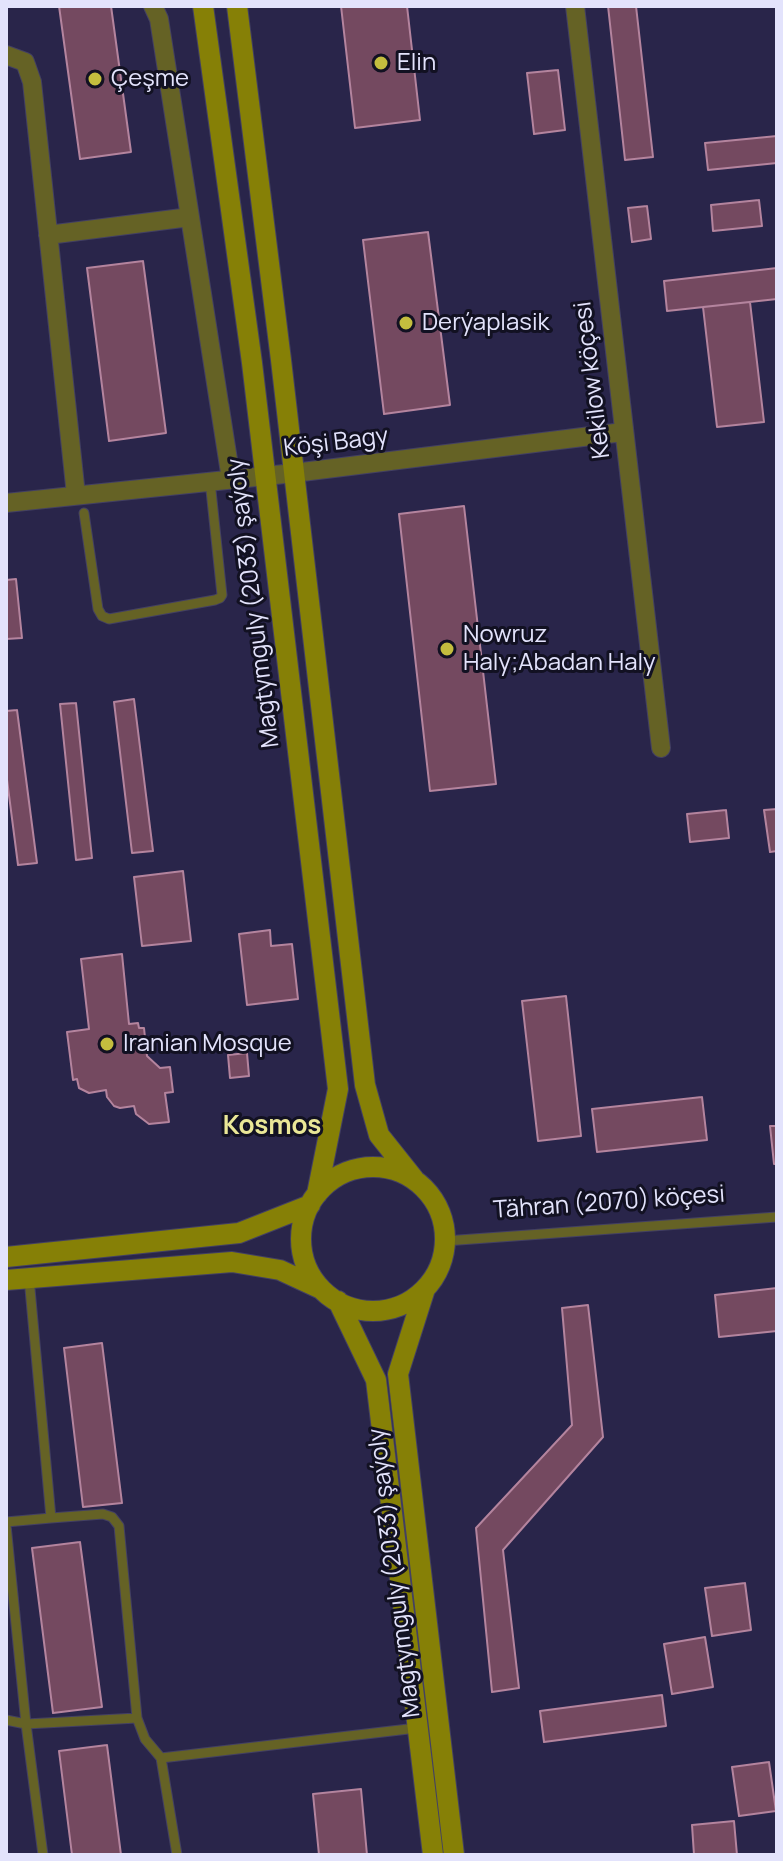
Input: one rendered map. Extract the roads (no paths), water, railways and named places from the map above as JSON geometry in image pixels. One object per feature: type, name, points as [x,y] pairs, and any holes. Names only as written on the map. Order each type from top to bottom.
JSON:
[{"type":"main road","points":[[193,6],[213,75]]},
{"type":"main road","name":"Magtymguly (2033) şaýoly","points":[[203,6],[252,363],[338,1089],[314,1199]]},
{"type":"main road","points":[[6,1280],[232,1262],[280,1270],[363,1310],[390,1309],[425,1289],[440,1267],[445,1241],[440,1212],[434,1200],[379,1135],[365,1085],[237,6]]},
{"type":"main road","points":[[245,69],[252,6]]},
{"type":"main road","points":[[330,1295],[307,1267],[301,1242],[305,1217],[314,1199],[337,1176],[363,1167],[389,1168],[414,1179]]},
{"type":"main road","points":[[6,1257],[239,1233],[314,1199]]},
{"type":"main road","name":"Magtymguly (2033) şaýoly","points":[[425,1289],[398,1374],[454,1855]]},
{"type":"main road","name":"Magtymguly (2033) şaýoly","points":[[330,1295],[376,1380],[433,1855]]},
{"type":"street","points":[[153,6],[159,19],[231,479]]},
{"type":"street","name":"Kekilow köçesi","points":[[575,6],[661,748]]},
{"type":"street","points":[[6,55],[25,62],[32,82],[76,495]]},
{"type":"street","points":[[48,235],[190,217]]},
{"type":"street","name":"Köşi Bagy","points":[[6,503],[294,473],[623,432]]},
{"type":"lane","points":[[84,513],[98,609],[102,616],[109,619],[215,600],[222,595],[210,481]]},
{"type":"lane","name":"Tähran (2070) köçesi","points":[[445,1241],[777,1217]]},
{"type":"lane","points":[[29,1278],[51,1518]]},
{"type":"lane","points":[[43,1855],[6,1523],[103,1514],[112,1517],[119,1526],[137,1718],[145,1739],[161,1758],[177,1855]]},
{"type":"lane","points":[[6,1720],[26,1724],[137,1718]]},
{"type":"lane","points":[[161,1758],[417,1728]]},
{"type":"place","name":"Elin","points":[[381,63]]},
{"type":"place","name":"Çeşme","points":[[95,79]]},
{"type":"place","name":"Derýaplasik","points":[[406,323]]},
{"type":"place","name":"Nowruz Haly;Abadan Haly","points":[[447,649]]},
{"type":"place","name":"Iranian Mosque","points":[[107,1044]]},
{"type":"district","name":"Kosmos","points":[[272,1127]]}]
